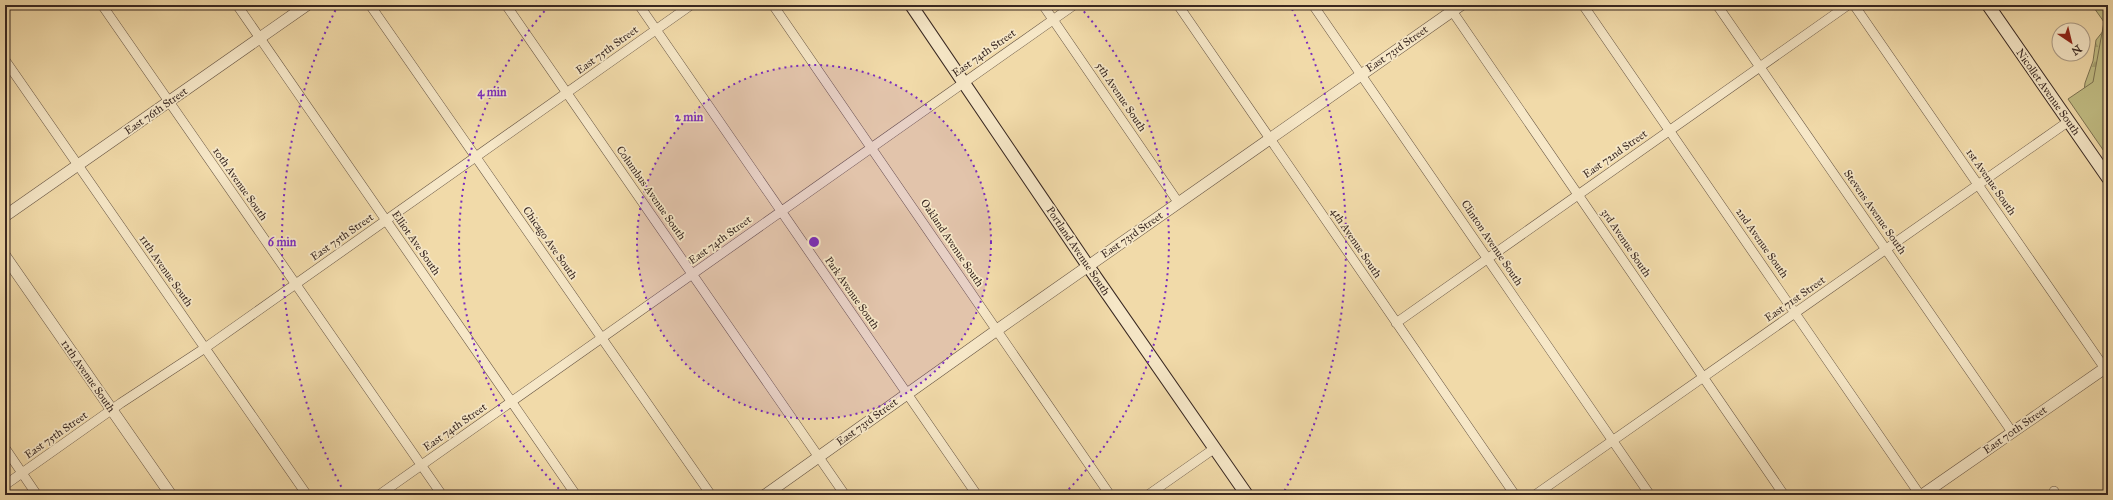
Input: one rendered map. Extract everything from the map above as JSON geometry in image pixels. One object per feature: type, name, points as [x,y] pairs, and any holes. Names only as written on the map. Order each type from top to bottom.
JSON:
[{"type":"main road","name":"Portland Avenue South","points":[[911,5],[1088,266],[1247,495]]},
{"type":"main road","name":"Nicollet Avenue South","points":[[1988,5],[2108,178]]},
{"type":"street","name":"10th Avenue South","points":[[102,5],[442,495]]},
{"type":"street","name":"Elliot Ave South","points":[[237,5],[576,495]]},
{"type":"street","name":"East 76th Street","points":[[5,216],[306,5]]},
{"type":"street","name":"Chicago Ave South","points":[[370,5],[710,495]]},
{"type":"street","name":"Columbus Avenue South","points":[[506,5],[844,495]]},
{"type":"street","name":"Park Avenue South","points":[[639,5],[977,495]]},
{"type":"street","name":"East 75th Street","points":[[5,485],[112,410],[205,348],[567,94],[691,5]]},
{"type":"street","name":"Oakland Avenue South","points":[[773,5],[1110,495]]},
{"type":"street","name":"5th Avenue South","points":[[1043,5],[1178,202]]},
{"type":"street","name":"East 74th Street","points":[[379,495],[1074,5]]},
{"type":"street","name":"4th Avenue South","points":[[1178,5],[1515,495]]},
{"type":"street","name":"Clinton Avenue South","points":[[1313,5],[1650,495]]},
{"type":"street","name":"2nd Avenue South","points":[[1583,5],[1921,495]]},
{"type":"street","name":"Stevens Avenue South","points":[[1717,5],[2012,432]]},
{"type":"street","name":"East 72nd Street","points":[[1396,322],[1848,5]]},
{"type":"street","name":"1st Avenue South","points":[[1854,5],[2107,369]]},
{"type":"street","name":"East 73rd Street","points":[[765,495],[1454,7]]},
{"type":"street","name":"3rd Avenue South","points":[[1454,7],[1578,195],[1784,495]]},
{"type":"street","name":"11th Avenue South","points":[[5,60],[307,495]]},
{"type":"street","name":"East 71st Street","points":[[1535,495],[2069,121]]},
{"type":"street","name":"12th Avenue South","points":[[5,256],[171,495]]},
{"type":"street","name":"East 70th Street","points":[[1921,495],[2107,369]]},
{"type":"street","points":[[5,448],[37,495]]},
{"type":"street","points":[[1148,495],[1215,448]]},
{"type":"green space","points":[[2092,5],[2108,5],[2108,157],[2068,99],[2093,82],[2104,22]]},
{"type":"green space","points":[[2108,25],[2108,95],[2082,108],[2085,83],[2093,61],[2096,40]]}]
